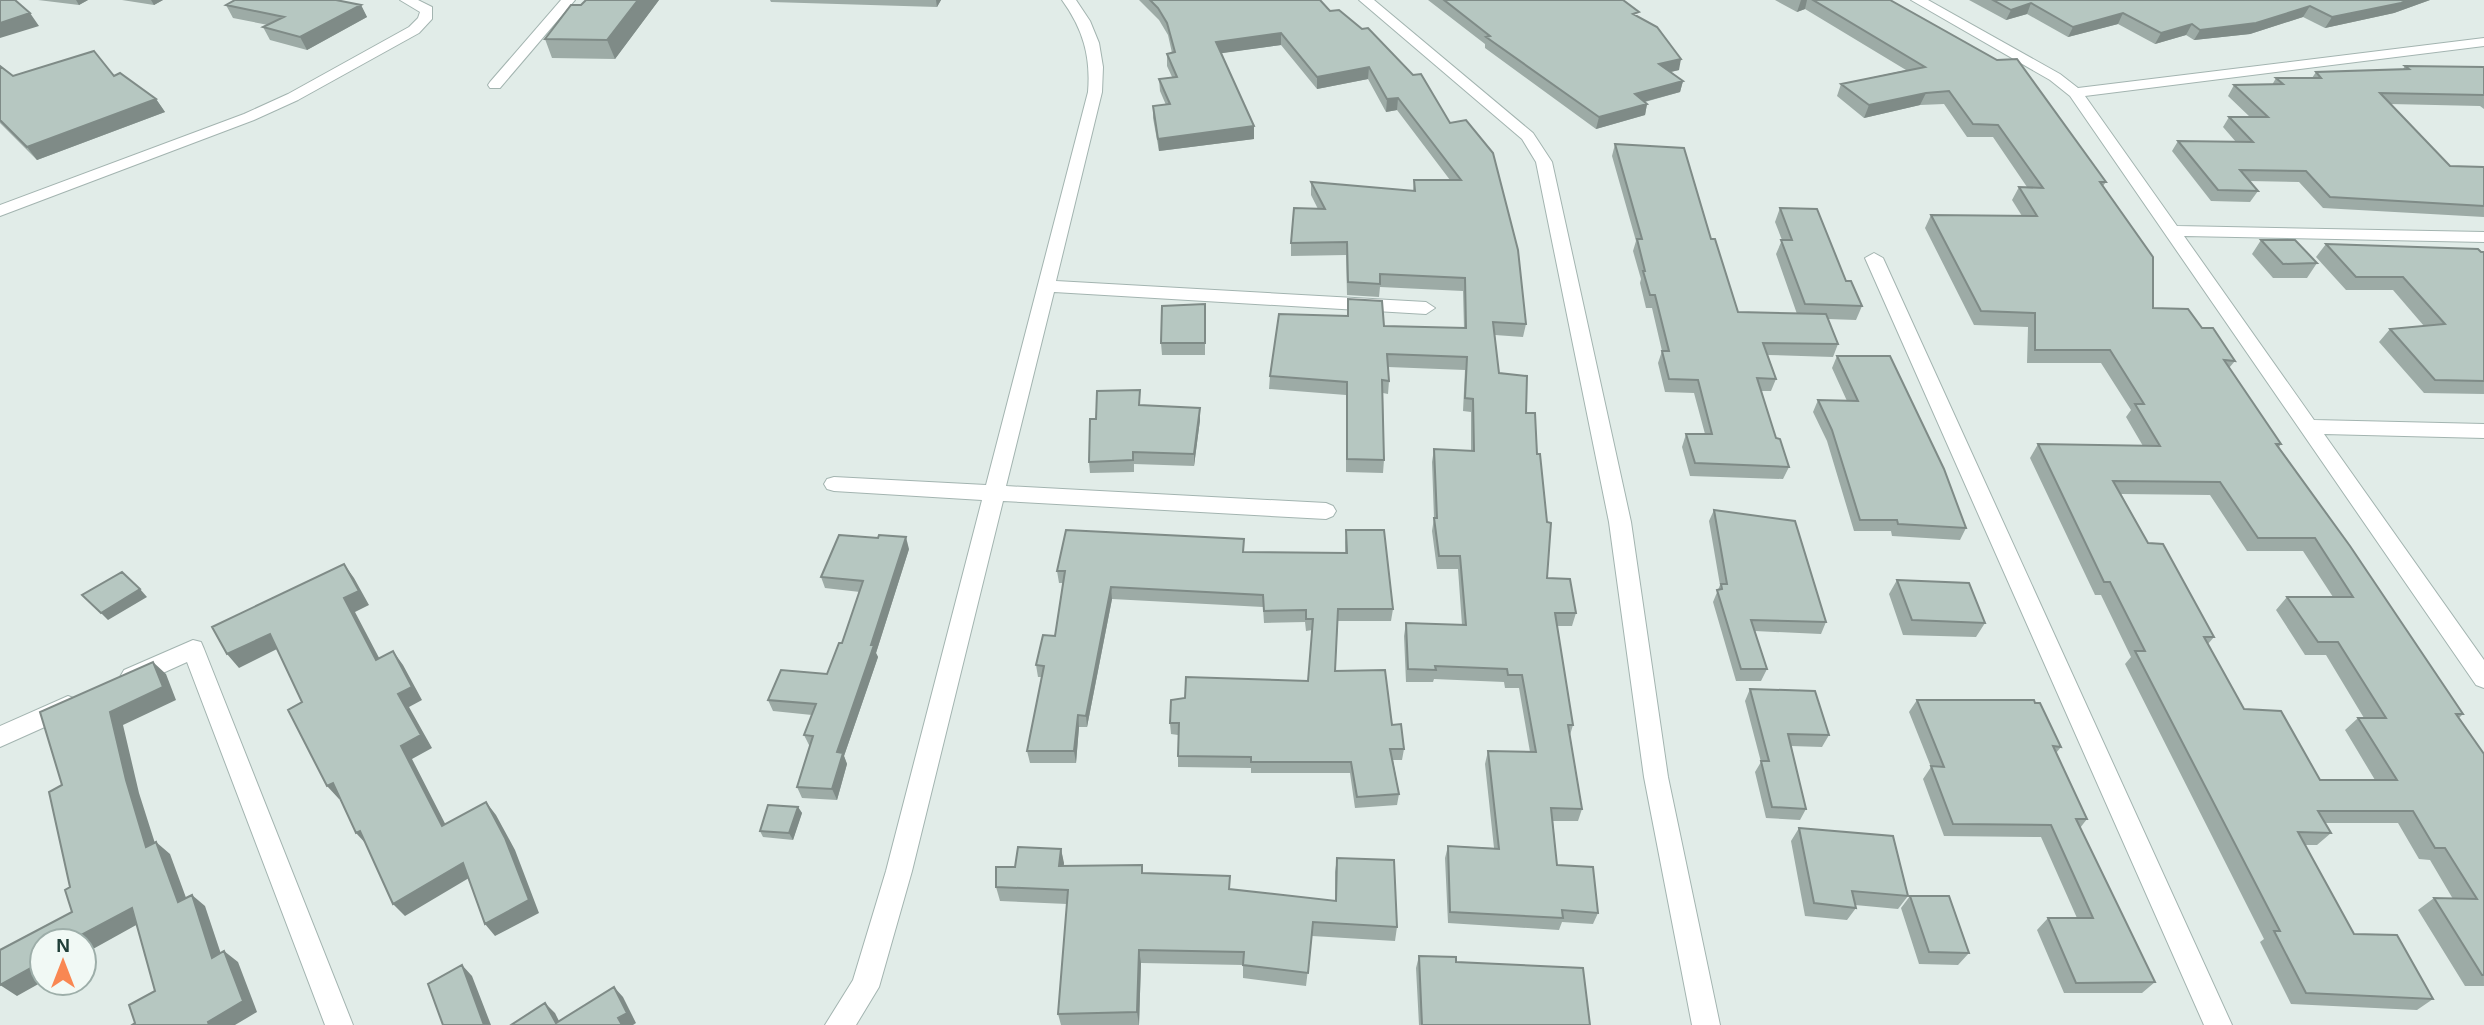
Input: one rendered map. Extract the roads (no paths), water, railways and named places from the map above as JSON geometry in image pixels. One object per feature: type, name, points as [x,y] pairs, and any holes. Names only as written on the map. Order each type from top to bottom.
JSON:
[{"type":"street","points":[[0,211],[249,117],[343,72],[414,30],[425,19],[428,10],[407,0]]},
{"type":"street","points":[[495,85],[568,0]]},
{"type":"street","points":[[839,1025],[865,987],[880,939],[1095,92],[1097,73],[1092,37],[1079,12],[1069,0]]},
{"type":"street","points":[[1366,0],[1528,135],[1544,162],[1619,522],[1656,777],[1706,1025]]},
{"type":"street","points":[[1918,0],[2055,77],[2075,93],[2484,678]]},
{"type":"street","points":[[2075,93],[2484,42]]},
{"type":"street","points":[[2172,231],[2484,237]]},
{"type":"street","points":[[1874,258],[2218,1025]]},
{"type":"street","points":[[1046,286],[1426,308]]},
{"type":"street","points":[[2309,427],[2484,431]]},
{"type":"street","points":[[834,484],[1326,511]]},
{"type":"street","points":[[109,688],[193,649],[339,1025]]},
{"type":"street","points":[[0,737],[85,699]]}]
